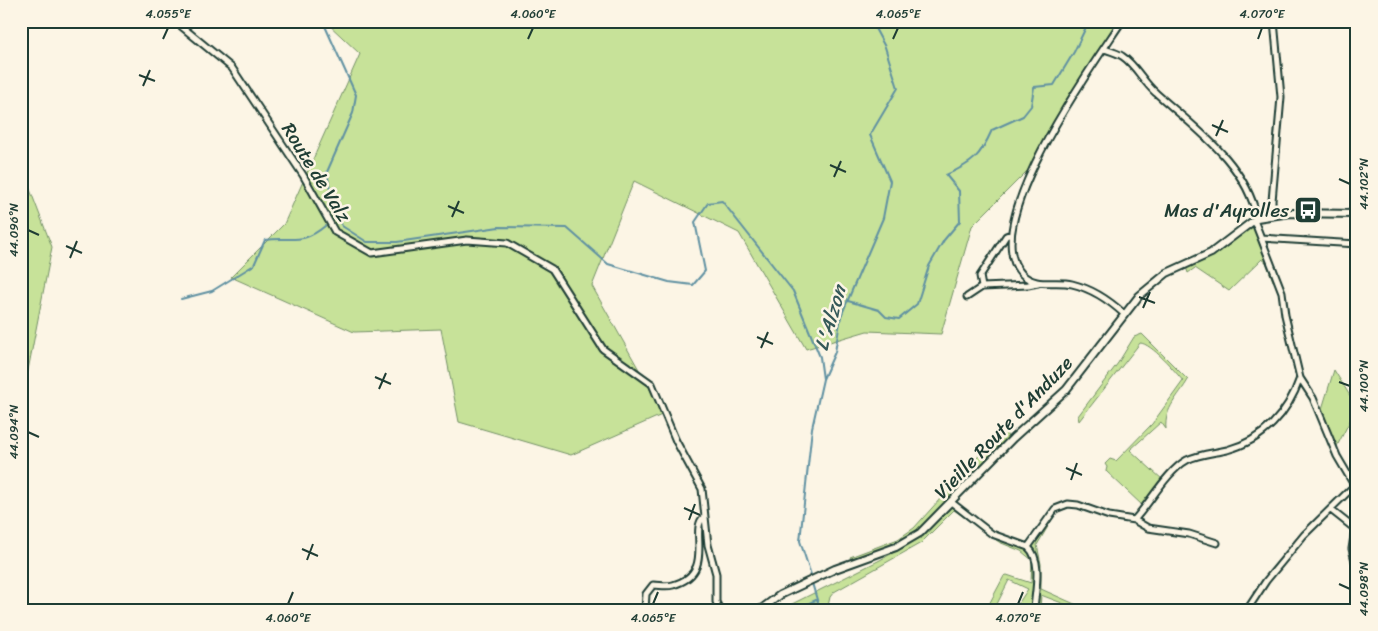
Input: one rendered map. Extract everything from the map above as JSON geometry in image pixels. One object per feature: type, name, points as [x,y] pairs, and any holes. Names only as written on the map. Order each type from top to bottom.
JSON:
[{"type":"street","name":"Route de Valz","points":[[176,21],[232,68],[303,175],[335,232],[372,254],[467,240],[507,243],[552,269],[603,349],[652,384],[676,441],[698,480],[703,498],[708,545],[716,574],[716,602],[720,610]]},
{"type":"street","points":[[1122,21],[1094,61],[1045,140],[1016,213],[1011,234],[1016,266],[1021,274],[1030,280],[1038,282],[1074,284],[1106,298],[1124,314]]},
{"type":"street","points":[[1273,214],[1272,200],[1281,97],[1274,21]]},
{"type":"street","points":[[1104,49],[1121,56],[1130,63],[1153,91],[1184,116],[1225,156],[1247,187],[1261,238],[1282,292],[1285,315],[1300,378],[1313,398],[1337,456],[1355,484],[1304,536],[1266,581],[1247,610]]},
{"type":"street","name":"Vieille Route d'Anduze","points":[[760,610],[780,595],[835,569],[896,547],[920,533],[1013,438],[1066,390],[1124,314],[1152,283],[1167,273],[1211,253],[1255,219],[1273,214],[1357,214]]},
{"type":"street","points":[[982,287],[980,276],[1006,236],[1011,234]]},
{"type":"street","points":[[1261,238],[1357,244]]},
{"type":"street","points":[[967,297],[982,287],[1028,286],[1038,282]]},
{"type":"street","points":[[1134,520],[1180,465],[1196,457],[1238,447],[1267,430],[1284,410],[1300,378]]},
{"type":"street","points":[[951,502],[992,534],[1028,547],[1033,554],[1036,564],[1034,610]]},
{"type":"street","points":[[1028,547],[1051,513],[1061,506],[1078,505],[1110,516],[1134,520],[1148,528],[1189,534],[1217,543]]},
{"type":"street","points":[[1331,510],[1355,529],[1352,549],[1357,569]]},
{"type":"street","points":[[645,610],[646,594],[653,585],[672,585],[685,580],[695,570],[699,555],[699,524],[704,517]]},
{"type":"green space","points":[[325,21],[1119,21],[1032,166],[972,226],[941,334],[867,331],[806,349],[739,233],[634,181],[592,286],[664,414],[571,455],[459,422],[441,329],[354,332],[231,277],[284,224],[360,54]]},
{"type":"green space","points":[[21,166],[52,247],[23,396],[21,395]]},
{"type":"green space","points":[[1254,225],[1275,280],[1273,281],[1266,262],[1262,259],[1229,291],[1195,268],[1188,273],[1186,267],[1205,260]]},
{"type":"green space","points":[[1142,334],[1188,380],[1170,408],[1167,415],[1166,429],[1161,422],[1130,450],[1163,480],[1143,506],[1106,471],[1107,467],[1105,464],[1110,459],[1116,461],[1152,424],[1183,381],[1157,353],[1145,344],[1140,343],[1079,421],[1078,416],[1118,363],[1134,337]]},
{"type":"green space","points":[[1334,370],[1357,407],[1336,448],[1322,409]]},
{"type":"green space","points":[[1002,430],[1006,432],[1008,438],[920,529],[876,552],[851,559],[850,557],[898,539],[914,528]]},
{"type":"green space","points":[[954,504],[992,534],[1028,547],[1049,516],[1053,518],[1037,545],[1041,564],[1041,589],[1088,610],[1080,610],[1041,595],[1040,610],[1014,610],[1028,589],[1009,580],[994,610],[986,610],[1004,576],[1007,575],[1031,583],[1032,560],[1021,551],[999,542],[954,510],[921,543],[834,592],[830,597],[828,606],[830,610],[780,610],[880,560],[919,538]]},
{"type":"waterway","points":[[320,21],[325,26],[356,95],[353,113],[327,172],[333,206],[342,226],[367,242],[397,242],[499,227],[567,228],[608,264],[669,282],[693,285],[705,271],[695,222],[708,203],[722,201],[793,291],[820,357],[823,379]]},
{"type":"waterway","name":"L'Alzon","points":[[812,578],[800,541],[812,428],[823,379],[835,352],[841,316],[883,218],[890,181],[870,135],[898,88],[885,47],[871,21]]},
{"type":"waterway","points":[[848,301],[879,310],[886,317],[899,319],[917,304],[929,266],[944,240],[960,221],[959,191],[946,175],[963,167],[975,158],[984,147],[992,130],[1023,116],[1031,106],[1034,87],[1054,85],[1074,52],[1089,21]]},
{"type":"waterway","points":[[181,299],[212,291],[254,265],[265,240],[303,238],[325,226]]},
{"type":"waterway","name":"L'Alzon","points":[[812,583],[820,610]]},
{"type":"waterway","points":[[794,610],[816,600]]},
{"type":"place","name":"Mas d'Ayrolles","points":[[1308,210]]}]
